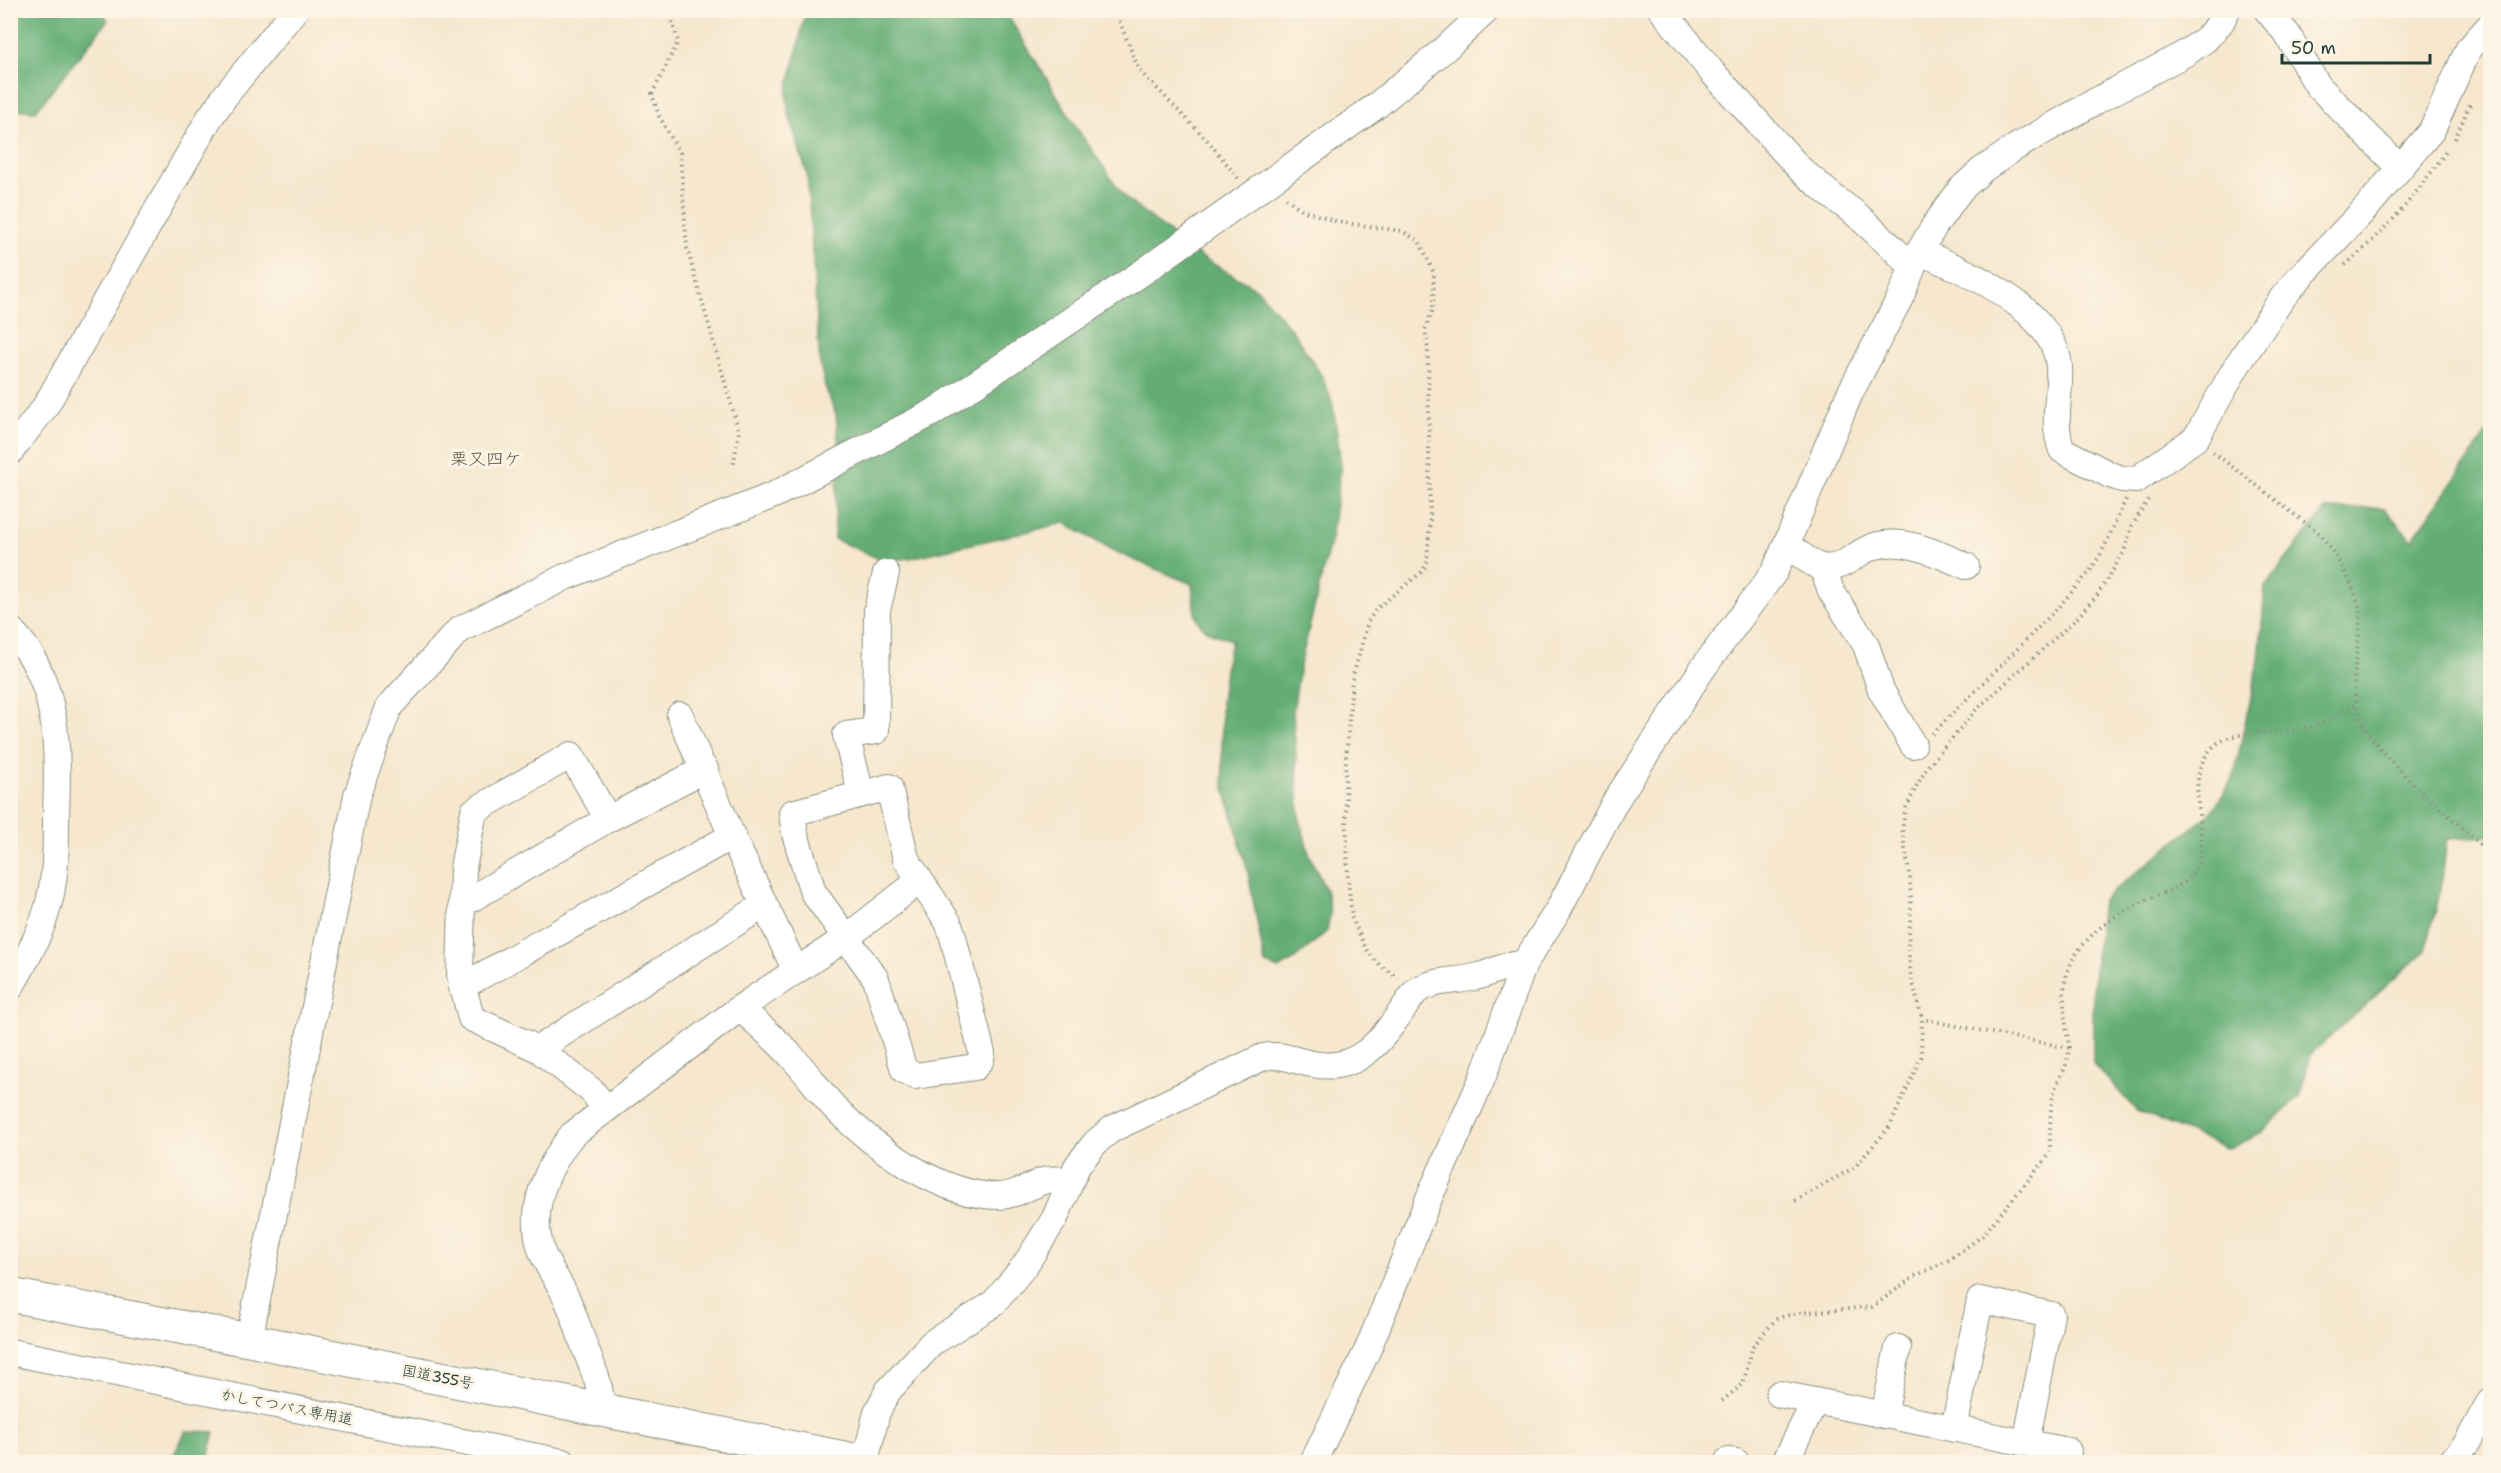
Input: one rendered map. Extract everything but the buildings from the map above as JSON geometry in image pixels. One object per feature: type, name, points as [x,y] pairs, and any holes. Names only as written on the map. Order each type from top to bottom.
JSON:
[{"type":"highway","name":"国道355号","points":[[10,1295],[865,1462]]},
{"type":"street","points":[[10,452],[45,407],[209,119],[295,10]]},
{"type":"street","points":[[249,1340],[357,795],[389,707],[459,630],[565,577],[774,495],[932,413],[1143,272],[1376,106],[1446,48],[1487,10]]},
{"type":"street","points":[[1662,10],[1713,73],[1801,170],[1916,259],[1955,266],[2015,301],[2027,311],[2052,342],[2056,353],[2059,368],[2055,426],[2062,450],[2110,475],[2144,487],[2143,477],[2196,438],[2236,367],[2283,297],[2368,206],[2432,130],[2468,50],[2490,25]]},
{"type":"street","points":[[1313,1462],[1368,1348],[1429,1198],[1482,1079],[1524,964],[1558,910],[1616,800],[1703,668],[1769,580],[1787,546],[1850,393],[1935,225],[1961,189],[1982,170],[2016,147],[2096,101],[2186,53],[2206,39],[2221,22],[2227,10]]},
{"type":"street","points":[[2267,10],[2287,34],[2318,86],[2400,168]]},
{"type":"street","points":[[1787,546],[1804,555],[1816,566],[1823,568],[1840,566],[1870,548],[1888,544],[1922,549],[1966,566]]},
{"type":"street","points":[[1823,568],[1831,591],[1866,645],[1881,690],[1913,745]]},
{"type":"street","points":[[861,793],[846,735],[876,731],[877,610],[886,573]]},
{"type":"street","points":[[10,629],[34,661],[45,682],[55,722],[58,756],[55,873],[51,894],[36,939],[10,987]]},
{"type":"street","points":[[680,714],[732,836],[796,971]]},
{"type":"street","points":[[606,1109],[592,1091],[538,1049],[471,1018],[461,987],[463,868],[474,810],[571,754],[608,819]]},
{"type":"street","points":[[463,901],[471,899],[608,819],[705,769]]},
{"type":"street","points":[[889,787],[901,844],[906,859],[919,881],[948,922],[982,1053],[975,1067],[915,1076],[904,1070],[876,979],[813,892],[795,834],[792,813],[889,787]]},
{"type":"street","points":[[461,987],[732,836]]},
{"type":"street","points":[[600,1410],[601,1390],[565,1294],[541,1251],[536,1226],[537,1205],[549,1171],[562,1148],[572,1135],[740,1008],[847,937],[919,881]]},
{"type":"street","points":[[538,1049],[764,905]]},
{"type":"street","points":[[865,1462],[877,1412],[888,1391],[932,1343],[993,1304],[1025,1265],[1055,1218],[1070,1180],[1085,1154],[1112,1129],[1263,1057],[1287,1056],[1327,1066],[1350,1062],[1365,1056],[1416,991],[1436,982],[1478,977],[1499,967],[1524,964]]},
{"type":"street","points":[[740,1008],[792,1057],[833,1106],[856,1128],[889,1153],[928,1176],[958,1190],[1000,1196],[1021,1192],[1044,1181],[1070,1180]]},
{"type":"street","points":[[1954,1429],[1980,1300],[2051,1316],[2026,1443]]},
{"type":"street","points":[[1884,1415],[1898,1348]]},
{"type":"street","name":"かしてつバス専用道","points":[[10,1352],[563,1462]]},
{"type":"street","points":[[1779,1394],[2068,1451],[2066,1462]]},
{"type":"street","points":[[1785,1462],[1815,1401]]},
{"type":"street","points":[[2451,1462],[2473,1434],[2490,1401]]},
{"type":"path","points":[[669,10],[678,42],[652,94],[658,116],[680,153],[687,248],[739,432],[734,467]]},
{"type":"path","points":[[1115,10],[1139,70],[1207,140],[1252,195],[1289,199],[1302,210],[1338,222],[1402,231],[1419,241],[1434,273],[1433,310],[1425,330],[1428,349],[1430,520],[1427,562],[1423,571],[1376,609],[1368,622],[1352,680],[1345,774],[1348,880],[1352,918],[1360,937],[1376,962],[1416,991]]},
{"type":"path","points":[[2339,270],[2372,242],[2410,203],[2455,139],[2472,99]]},
{"type":"path","points":[[2215,444],[2210,449],[2320,534],[2331,547],[2358,604],[2356,704],[2362,722],[2370,736],[2404,775],[2490,854]]},
{"type":"path","points":[[1913,745],[1918,748],[2055,612],[2090,571],[2102,552],[2111,527],[2144,487]]},
{"type":"path","points":[[1795,1201],[1855,1167],[1890,1126],[1921,1057],[1922,1019],[1911,975],[1908,948],[1911,908],[1910,878],[1902,830],[1906,808],[1929,765],[1976,710],[2075,620],[2098,594],[2124,552],[2132,526],[2142,506],[2144,487]]},
{"type":"path","points":[[1722,1401],[1743,1384],[1753,1346],[1777,1318],[1798,1313],[1872,1307],[1915,1276],[1949,1260],[1982,1236],[2050,1154],[2050,1114],[2055,1090],[2069,1064],[2064,1013],[2069,968],[2080,950],[2103,925],[2125,909],[2181,887],[2200,860],[2201,825],[2196,791],[2199,771],[2211,748],[2224,739],[2305,729],[2326,721],[2356,704]]},
{"type":"path","points":[[1922,1019],[2069,1048]]},
{"type":"green space","points":[[11,10],[101,11],[108,20],[36,111],[11,109]]},
{"type":"green space","points":[[806,11],[1005,11],[1080,133],[1125,198],[1201,257],[1257,289],[1291,329],[1322,376],[1333,405],[1341,464],[1332,534],[1300,665],[1293,712],[1300,820],[1309,854],[1327,893],[1330,913],[1327,931],[1295,959],[1279,969],[1265,964],[1247,868],[1223,782],[1221,702],[1226,662],[1232,640],[1210,632],[1199,622],[1194,607],[1192,584],[1113,551],[1065,523],[910,558],[884,561],[834,539],[839,449],[836,415],[825,386],[820,364],[807,174],[788,111],[787,94]]},
{"type":"green space","points":[[2490,428],[2490,836],[2447,839],[2441,888],[2426,950],[2311,1054],[2299,1097],[2260,1134],[2229,1149],[2137,1111],[2093,1063],[2093,989],[2102,900],[2211,813],[2233,779],[2259,660],[2265,587],[2325,509],[2384,508],[2412,540]]},
{"type":"green space","points":[[186,1431],[215,1432],[207,1462],[170,1462]]},
{"type":"district","name":"栗又四ケ","points":[[486,459]]}]
